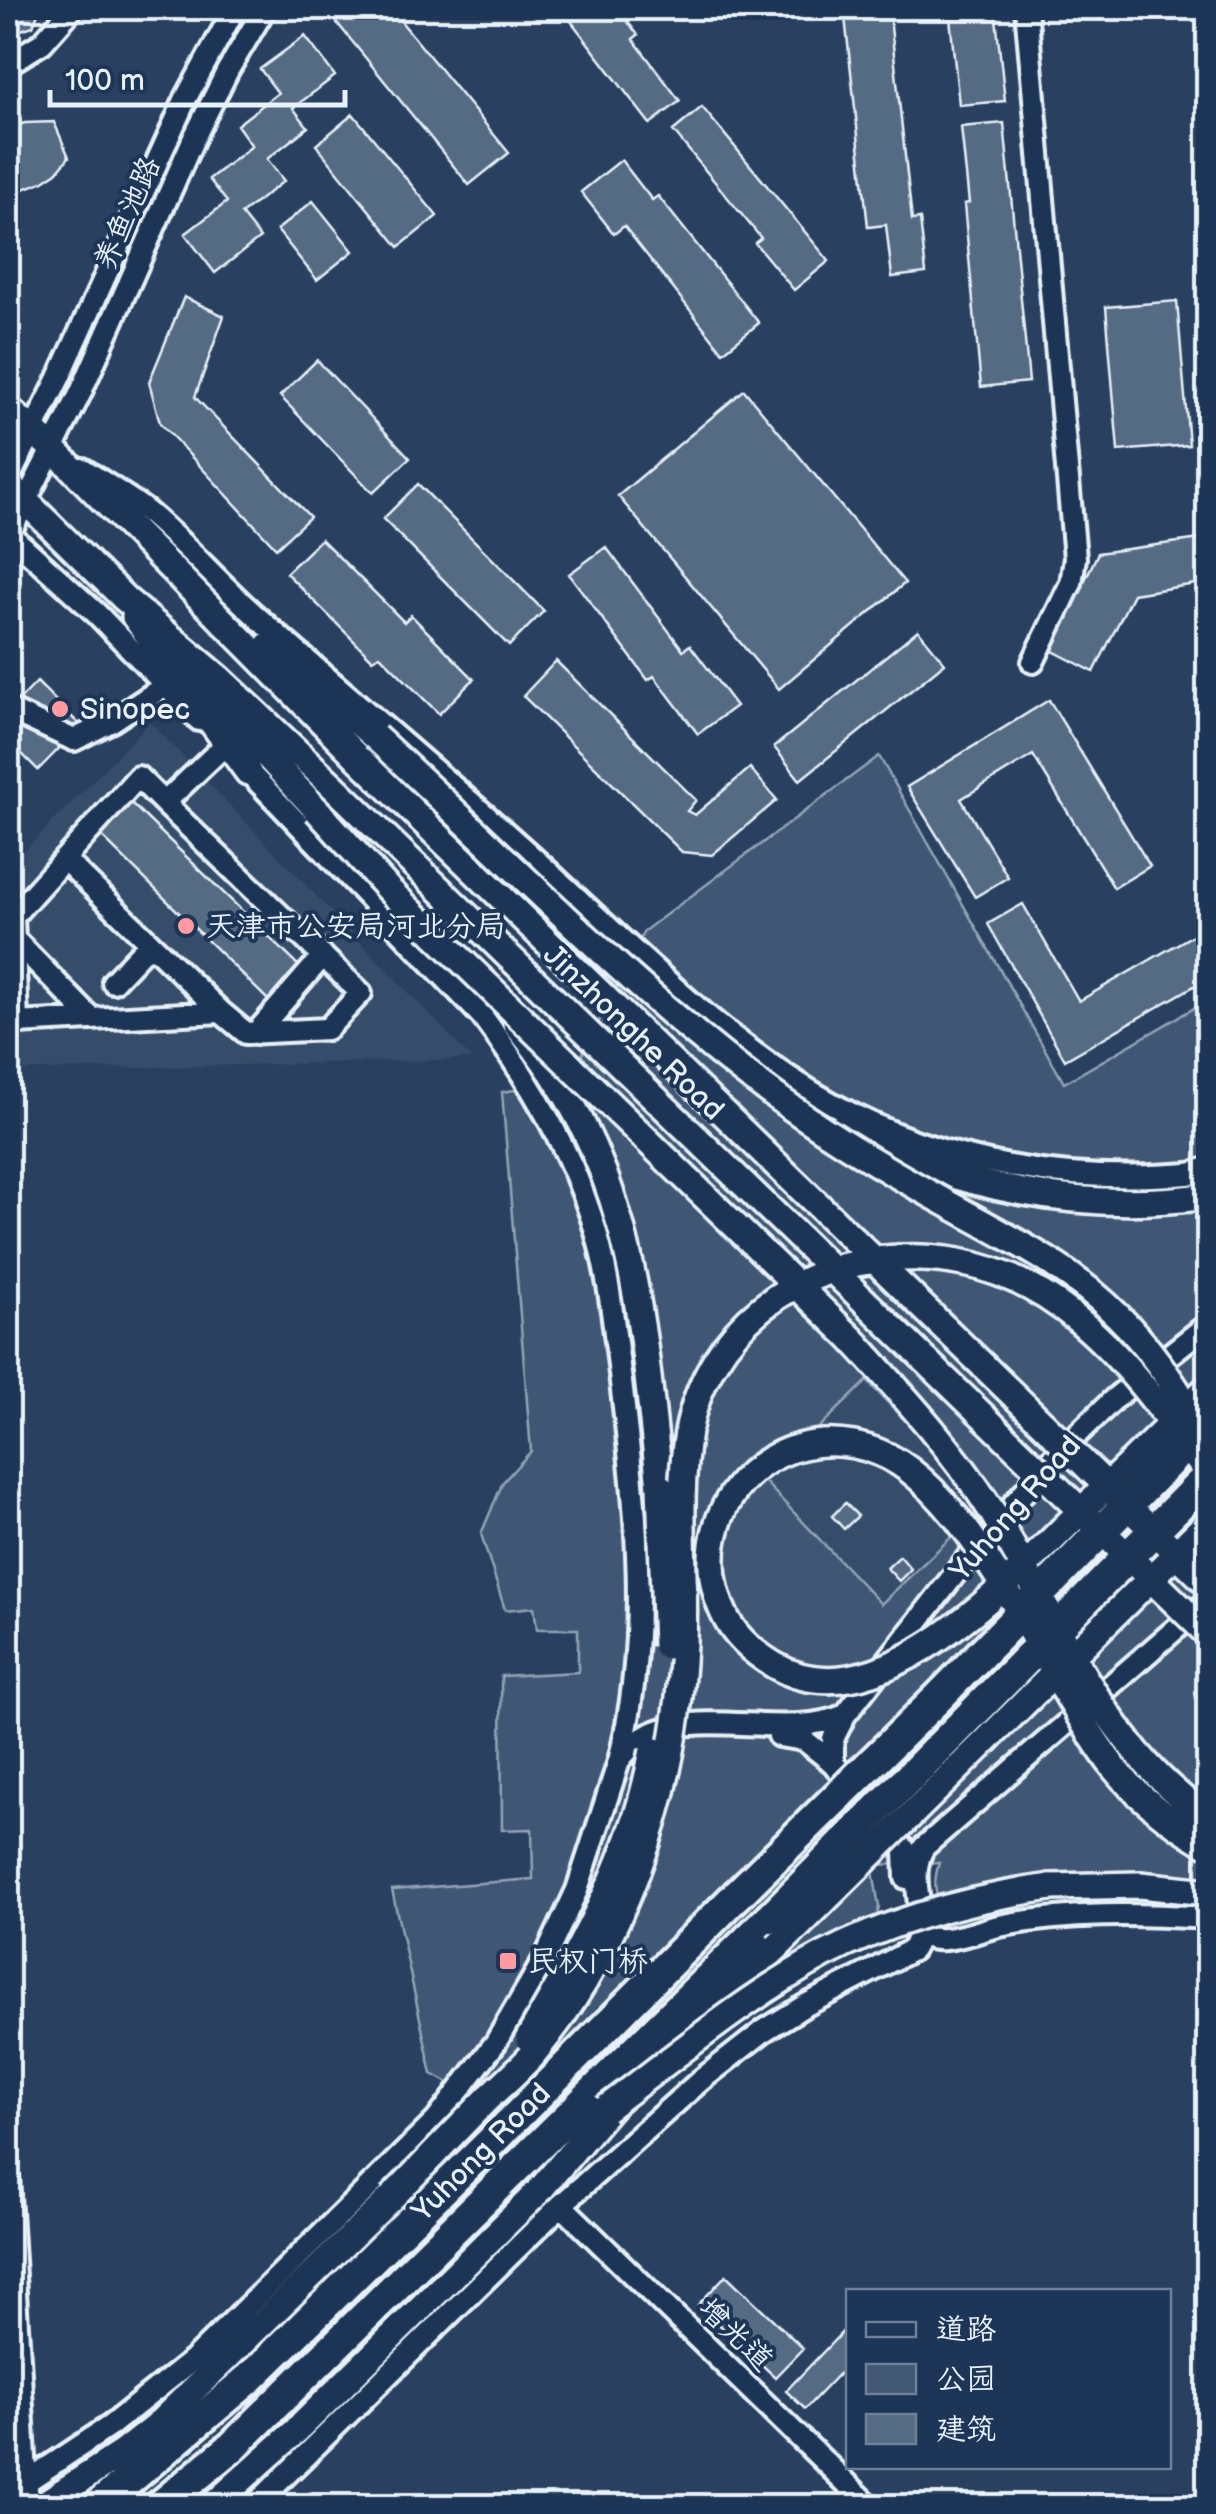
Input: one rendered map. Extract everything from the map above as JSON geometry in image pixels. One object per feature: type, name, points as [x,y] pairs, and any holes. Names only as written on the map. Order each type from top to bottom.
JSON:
[{"type":"highway","name":"Yuhong Road","points":[[98,2506],[938,1698],[1208,1422]]},
{"type":"highway","name":"Yuhong Road","points":[[160,2506],[208,2469],[276,2404],[771,1916],[1208,1475]]},
{"type":"main road","name":"Jinzhonghe Road","points":[[8,408],[360,760],[1208,1584]]},
{"type":"main road","name":"Jinzhonghe Road","points":[[13,488],[125,599],[220,679],[333,786],[1208,1634]]},
{"type":"main road","points":[[139,536],[375,737],[650,996],[765,1088],[860,1155],[1010,1238],[1085,1286],[1147,1347],[1208,1440]]},
{"type":"main road","points":[[125,599],[158,652],[248,772]]},
{"type":"main road","points":[[125,599],[389,890],[824,1312],[895,1386],[976,1488],[1137,1756],[1208,1817]]},
{"type":"main road","points":[[464,963],[546,1064],[575,1111],[613,1194],[626,1237],[642,1320],[660,1486],[667,1632],[662,1700],[649,1776],[626,1848],[578,1952],[522,2049],[488,2098]]},
{"type":"main road","points":[[765,1088],[868,1143],[1009,1190],[1096,1203],[1206,1180]]},
{"type":"main road","points":[[41,2506],[241,2367],[532,2055],[570,2006],[618,1918],[664,1786],[680,1684],[684,1471],[695,1404],[725,1346],[763,1305],[820,1272],[887,1258],[951,1261],[1003,1275],[1059,1303],[1108,1344],[1160,1405],[1208,1475]]},
{"type":"main road","points":[[1208,1388],[1075,1517],[1007,1582],[993,1595],[930,1644],[877,1669],[839,1678],[809,1676],[781,1670],[761,1658],[742,1643],[724,1615],[713,1585],[712,1561],[726,1504],[748,1475],[772,1456],[834,1442],[877,1452],[896,1461],[916,1474],[968,1534],[993,1571],[1003,1588],[1013,1604],[1053,1672],[1102,1751],[1118,1773],[1171,1820],[1208,1845]]},
{"type":"main road","points":[[212,2506],[298,2429],[539,2192],[605,2109],[777,1947],[1208,1522]]},
{"type":"main road","points":[[605,2109],[799,1969],[856,1940],[917,1916],[985,1898],[1050,1887],[1140,1885],[1208,1892]]},
{"type":"street","points":[[8,64],[42,43],[73,8]]},
{"type":"street","name":"养鱼池路","points":[[13,488],[31,431],[186,98],[235,8]]},
{"type":"street","name":"养鱼池路","points":[[13,488],[52,448],[80,394],[192,140],[265,8]]},
{"type":"street","points":[[1026,8],[1076,558],[1071,583],[1033,662]]},
{"type":"street","name":"养鱼池路","points":[[58,380],[64,346]]},
{"type":"street","name":"养鱼池路","points":[[80,394],[90,357]]},
{"type":"street","name":"Jinzhonghe Road","points":[[52,448],[146,511],[256,616],[440,772],[640,958],[797,1082],[896,1133],[998,1164],[1102,1177],[1206,1180]]},
{"type":"street","points":[[13,488],[8,534],[97,614],[248,772]]},
{"type":"street","points":[[8,709],[74,740],[166,686]]},
{"type":"street","points":[[164,803],[224,746]]},
{"type":"street","name":"Yuhong Road","points":[[8,2498],[17,2486],[110,2426],[193,2360],[436,2121],[496,2042],[546,1956],[577,1890],[619,1761],[635,1691],[638,1628],[626,1424],[607,1281],[592,1219],[570,1158],[514,1060],[482,1016],[248,772]]},
{"type":"street","points":[[64,859],[246,1033],[328,1029],[362,993],[138,778],[64,859],[13,916],[17,1023],[221,1012]]},
{"type":"street","points":[[14,939],[92,1019]]},
{"type":"street","points":[[113,982],[150,942]]},
{"type":"street","points":[[256,1033],[323,956]]},
{"type":"street","name":"Yuhong Road","points":[[833,1763],[833,1739],[845,1715],[972,1552],[1056,1456],[1115,1398],[1208,1324]]},
{"type":"street","points":[[924,1942],[917,1866],[921,1852],[1208,1601]]},
{"type":"street","points":[[635,1691],[649,1721],[662,1729],[702,1736],[794,1736],[833,1763],[898,1841],[906,1858],[910,1915],[924,1942]]},
{"type":"street","points":[[619,1761],[639,1738],[662,1729],[688,1725],[816,1725],[845,1715]]},
{"type":"street","points":[[898,1841],[908,1845],[931,1840]]},
{"type":"street","points":[[254,2506],[561,2205],[738,2050],[804,2006],[924,1942],[1072,1916],[1208,1918]]},
{"type":"street","points":[[8,2178],[17,2486],[28,2506]]},
{"type":"street","name":"增光道","points":[[561,2205],[870,2506]]},
{"type":"shaded area","points":[[150,722],[472,1059],[8,1071],[8,868]]},
{"type":"shaded area","points":[[867,1381],[985,1505],[881,1604],[763,1481]]},
{"type":"green space","points":[[879,756],[1064,1083],[1208,1000],[1208,1906],[1093,1897],[1032,1902],[984,1915],[965,1915],[948,1909],[938,1899],[935,1885],[939,1863],[872,1865],[879,1907],[872,1939],[851,1956],[798,1977],[659,2082],[580,2154],[432,2074],[392,1890],[533,1879],[532,1829],[502,1830],[501,1676],[578,1672],[578,1629],[537,1629],[534,1607],[505,1610],[481,1534],[503,1482],[531,1451],[502,1092],[569,1081],[644,931]],"holes":[[[867,1381],[985,1505],[881,1604],[764,1481]]]},
{"type":"building","points":[[10,8],[40,8],[33,26],[12,33],[8,26]]},
{"type":"building","points":[[325,8],[390,8],[509,153],[469,185]]},
{"type":"building","points":[[561,8],[617,8],[638,35],[633,39],[680,101],[650,124]]},
{"type":"building","points":[[844,8],[889,8],[912,220],[920,219],[926,273],[892,277],[886,225],[868,227]]},
{"type":"building","points":[[949,8],[995,8],[1005,101],[959,105]]},
{"type":"building","points":[[305,36],[335,76],[293,108],[308,127],[267,159],[284,181],[241,214],[260,238],[215,273],[185,234],[227,202],[209,179],[252,146],[237,125],[278,93],[260,69]]},
{"type":"building","points":[[702,107],[829,261],[794,290],[755,243],[761,238],[673,131]]},
{"type":"building","points":[[353,114],[437,216],[399,247],[316,145]]},
{"type":"building","points":[[54,122],[69,157],[42,182],[8,195],[8,128]]},
{"type":"building","points":[[1004,123],[1029,382],[981,387],[961,127]]},
{"type":"building","points":[[621,160],[652,200],[658,196],[759,323],[723,352],[624,226],[614,234],[581,192]]},
{"type":"building","points":[[313,201],[353,251],[317,280],[277,230]]},
{"type":"building","points":[[184,297],[224,316],[195,397],[310,517],[276,548],[160,423],[149,382]]},
{"type":"building","points":[[1177,301],[1189,445],[1118,451],[1106,307]]},
{"type":"building","points":[[317,360],[410,458],[373,493],[280,396]]},
{"type":"building","points":[[744,390],[905,583],[779,689],[618,496]]},
{"type":"building","points":[[418,484],[544,611],[509,646],[383,519]]},
{"type":"building","points":[[1208,538],[1208,632],[1202,583],[1133,594],[1094,672],[1051,650],[1098,553]]},
{"type":"building","points":[[321,539],[404,622],[411,615],[474,679],[439,714],[380,655],[372,659],[286,573]]},
{"type":"building","points":[[606,547],[683,650],[690,645],[736,706],[698,734],[654,676],[648,680],[569,574]]},
{"type":"building","points":[[918,630],[945,663],[800,780],[774,747]]},
{"type":"building","points":[[556,661],[696,800],[687,811],[695,815],[750,768],[777,800],[712,855],[682,852],[523,696]]},
{"type":"building","points":[[37,682],[81,726],[38,770],[8,740],[8,712]]},
{"type":"building","points":[[1049,700],[1150,866],[1114,888],[1033,755],[961,799],[1008,877],[975,897],[907,787]]},
{"type":"building","points":[[131,803],[302,969],[270,1002],[99,834]]},
{"type":"building","points":[[1023,904],[1079,1001],[1195,934],[1208,958],[1208,978],[1065,1060],[988,924]]},
{"type":"building","points":[[845,1503],[858,1516],[844,1529],[832,1516]]},
{"type":"building","points":[[900,1556],[911,1569],[899,1581],[887,1568]]},
{"type":"building","points":[[726,2275],[803,2348],[775,2377],[698,2305]]},
{"type":"building","points":[[846,2328],[846,2366],[805,2409],[786,2391]]},
{"type":"place","name":"Sinopec","points":[[60,709]]},
{"type":"place","name":"天津市公安局河北分局","points":[[186,926]]},
{"type":"place","name":"民权门桥","points":[[508,1961]]}]
